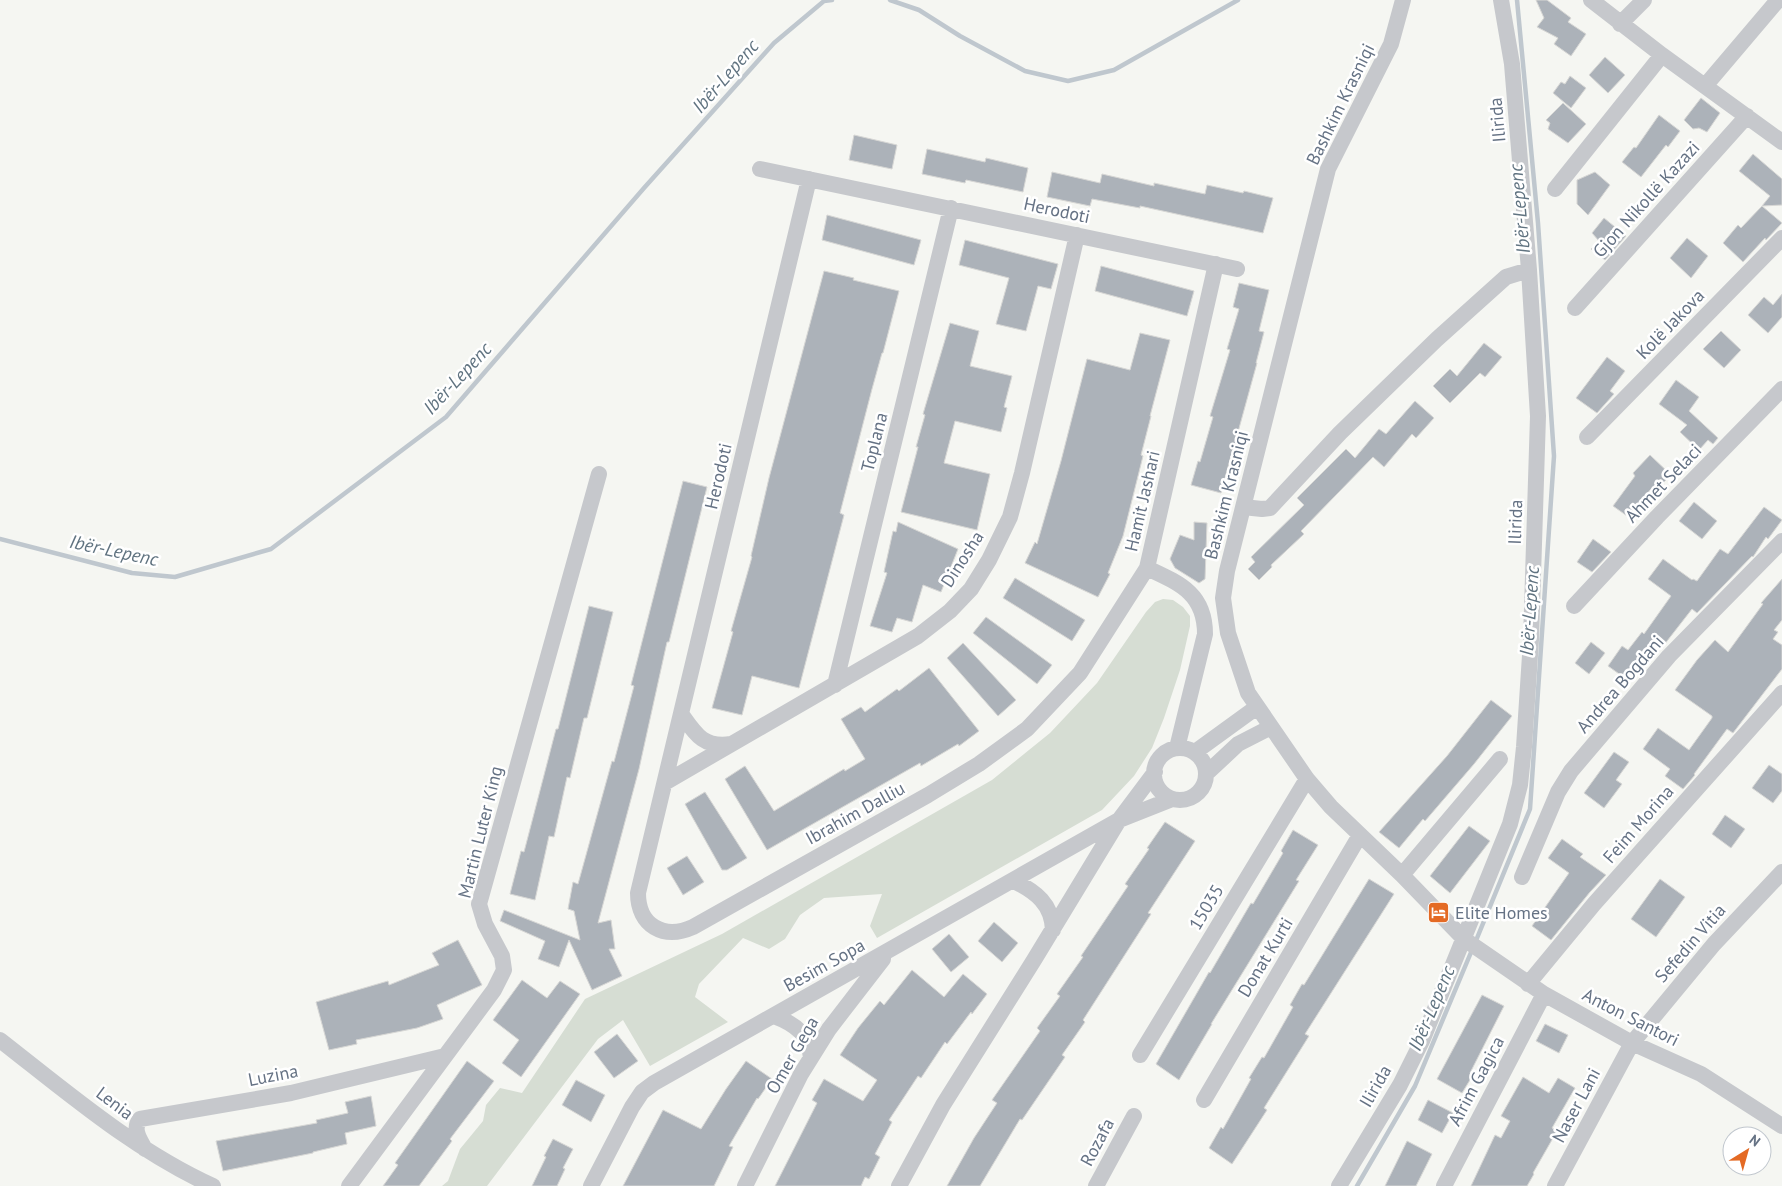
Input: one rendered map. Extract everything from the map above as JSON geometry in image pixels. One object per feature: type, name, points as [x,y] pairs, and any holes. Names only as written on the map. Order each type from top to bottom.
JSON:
[{"type":"street","name":"Bashkim Krasniqi","points":[[1403,0],[1391,44],[1328,169],[1227,571],[1223,598],[1228,633],[1248,693],[1307,779],[1331,807],[1402,875],[1464,939]]},
{"type":"street","name":"Ilirida","points":[[1339,1186],[1400,1085],[1418,1050],[1510,824],[1520,785],[1530,640],[1538,416],[1530,270],[1512,64],[1501,0]]},
{"type":"street","points":[[1591,0],[1620,24],[1782,142]]},
{"type":"street","points":[[1620,24],[1644,0]]},
{"type":"street","points":[[1705,86],[1778,0]]},
{"type":"street","points":[[1555,189],[1662,55]]},
{"type":"street","name":"Gjon Nikollë Kazazi","points":[[1576,308],[1747,116]]},
{"type":"street","name":"Herodoti","points":[[760,169],[1237,269]]},
{"type":"street","name":"Herodoti","points":[[666,782],[809,179]]},
{"type":"street","name":"Toplana","points":[[835,685],[951,208]]},
{"type":"street","name":"Dinosha","points":[[666,782],[918,636],[950,611],[971,589],[989,560],[1010,517],[1077,235]]},
{"type":"street","name":"Kolë Jakova","points":[[1587,437],[1782,238]]},
{"type":"street","name":"Hamit Jashari","points":[[1177,748],[1205,634],[1205,623],[1199,603],[1184,587],[1147,568],[1216,264]]},
{"type":"street","points":[[1243,507],[1270,508],[1340,432],[1437,339],[1506,277],[1530,270]]},
{"type":"street","name":"Ahmet Selaci","points":[[1574,606],[1657,517],[1782,389]]},
{"type":"street","name":"Martin Luter King","points":[[349,1186],[494,990],[504,970],[502,956],[485,924],[479,904],[599,474]]},
{"type":"street","name":"Andrea Bogdani","points":[[1522,876],[1558,792],[1571,771],[1669,656],[1782,541]]},
{"type":"street","name":"Ibrahim Dalliu","points":[[666,782],[638,893],[638,905],[647,922],[664,931],[673,932],[693,927],[928,795],[980,764],[1027,729],[1080,673],[1147,568]]},
{"type":"street","name":"Feim Morina","points":[[1528,984],[1594,904],[1782,693]]},
{"type":"street","points":[[1194,752],[1257,707]]},
{"type":"street","points":[[682,714],[695,732],[708,743],[718,746],[731,744]]},
{"type":"street","name":"Besim Sopa","points":[[591,1186],[632,1107],[642,1092],[654,1083],[887,953],[1119,820],[1172,799],[1189,799],[1196,795],[1202,789],[1206,773],[1238,744],[1270,726]]},
{"type":"street","points":[[1177,748],[1194,752],[1201,758],[1206,773]]},
{"type":"street","name":"Besim Sopa","points":[[899,1186],[943,1105],[1053,930],[1119,820],[1154,772],[1161,756],[1177,748]]},
{"type":"street","points":[[1402,875],[1500,759]]},
{"type":"street","points":[[1154,772],[1155,781],[1159,789],[1172,799]]},
{"type":"street","name":"15035","points":[[1140,1055],[1307,779]]},
{"type":"street","name":"Donat Kurti","points":[[1204,1100],[1360,835]]},
{"type":"street","name":"Sefedin Vitia","points":[[1632,1043],[1714,944],[1782,872]]},
{"type":"street","points":[[1014,881],[1039,896],[1047,907],[1052,919],[1053,930]]},
{"type":"street","name":"Anton Santori","points":[[1464,939],[1486,952],[1544,994],[1632,1043],[1700,1074],[1782,1126]]},
{"type":"street","name":"Omer Gega","points":[[745,1186],[801,1074],[829,1029],[887,953]]},
{"type":"street","name":"Afrim Gagica","points":[[1444,1186],[1544,994]]},
{"type":"street","points":[[774,1016],[785,1021],[804,1036],[810,1046],[811,1058]]},
{"type":"street","name":"Lenia","points":[[0,1040],[145,1149],[189,1175],[213,1186]]},
{"type":"street","name":"Naser Lani","points":[[1555,1186],[1632,1043]]},
{"type":"street","name":"Luzina","points":[[145,1149],[138,1137],[136,1128],[137,1122],[140,1119],[291,1093],[445,1056]]},
{"type":"street","name":"Rozafa","points":[[1096,1186],[1134,1116]]},
{"type":"shaded area","points":[[1163,599],[1173,600],[1183,607],[1190,616],[1190,626],[1180,670],[1152,748],[1134,776],[1102,810],[877,938],[870,926],[882,894],[824,898],[800,915],[785,939],[769,949],[743,938],[699,984],[695,997],[728,1022],[650,1066],[623,1020],[598,1039],[487,1186],[442,1186],[448,1181],[460,1149],[483,1121],[486,1105],[500,1088],[522,1093],[585,999],[722,934],[992,780],[1050,733],[1097,683],[1146,612],[1155,602]]},
{"type":"building","points":[[1536,0],[1547,0],[1571,18],[1568,22],[1586,34],[1571,56],[1554,44],[1558,38],[1537,27],[1544,18]]},
{"type":"building","points":[[1605,57],[1625,75],[1608,93],[1589,75]]},
{"type":"building","points":[[1570,76],[1586,88],[1571,108],[1553,93],[1561,82],[1565,84]]},
{"type":"building","points":[[1701,98],[1720,113],[1707,132],[1699,128],[1693,129],[1684,120]]},
{"type":"building","points":[[1563,103],[1586,124],[1568,143],[1548,129],[1550,123],[1546,120]]},
{"type":"building","points":[[1659,115],[1680,131],[1668,147],[1666,145],[1641,177],[1622,162],[1634,147],[1636,148]]},
{"type":"building","points":[[854,135],[897,145],[892,169],[849,160]]},
{"type":"building","points":[[927,149],[985,162],[986,158],[1028,168],[1023,192],[966,180],[965,183],[922,174]]},
{"type":"building","points":[[1753,154],[1782,179],[1782,205],[1762,206],[1770,196],[1739,171]]},
{"type":"building","points":[[1052,172],[1100,183],[1102,174],[1154,186],[1154,183],[1205,194],[1207,185],[1273,198],[1263,233],[1140,206],[1140,208],[1092,199],[1090,206],[1047,197]]},
{"type":"building","points":[[1595,172],[1610,185],[1588,215],[1577,204],[1577,180]]},
{"type":"building","points":[[1762,206],[1782,223],[1743,262],[1723,243],[1738,225],[1741,228]]},
{"type":"building","points":[[827,215],[921,240],[914,265],[822,240]]},
{"type":"building","points":[[1604,218],[1626,236],[1605,260],[1591,249],[1599,241],[1592,233]]},
{"type":"building","points":[[1687,238],[1708,256],[1691,278],[1670,258]]},
{"type":"building","points":[[965,240],[1058,264],[1051,289],[1038,286],[1026,331],[996,324],[1009,278],[959,265]]},
{"type":"building","points":[[1101,266],[1194,291],[1187,316],[1095,291]]},
{"type":"building","points":[[824,271],[899,291],[840,513],[844,515],[799,688],[752,676],[742,715],[712,708],[752,557],[769,478]]},
{"type":"building","points":[[1239,283],[1269,290],[1259,331],[1264,332],[1257,363],[1238,432],[1240,432],[1234,457],[1231,456],[1221,493],[1191,485],[1213,417],[1210,416],[1230,350],[1227,349],[1239,309],[1233,307]]},
{"type":"building","points":[[1782,294],[1782,317],[1768,333],[1748,315],[1764,297],[1773,305]]},
{"type":"building","points":[[950,323],[979,331],[970,366],[1012,376],[1004,407],[1007,408],[1001,432],[955,421],[944,463],[990,474],[977,530],[901,512],[918,447],[916,447],[925,415],[923,414]]},
{"type":"building","points":[[1721,331],[1741,350],[1724,368],[1703,349]]},
{"type":"building","points":[[1140,333],[1170,340],[1150,416],[1141,455],[1143,456],[1123,536],[1108,573],[1110,574],[1098,597],[1025,563],[1035,542],[1037,544],[1061,461],[1087,359],[1130,370]]},
{"type":"building","points":[[1484,343],[1502,357],[1485,377],[1480,373],[1450,403],[1433,386],[1450,369],[1457,376]]},
{"type":"building","points":[[1607,357],[1625,371],[1610,391],[1614,394],[1597,413],[1576,398]]},
{"type":"building","points":[[1676,380],[1699,397],[1689,411],[1718,438],[1713,444],[1708,440],[1699,450],[1680,432],[1687,425],[1659,404]]},
{"type":"building","points":[[1415,401],[1434,418],[1416,438],[1412,434],[1384,467],[1373,457],[1301,531],[1304,534],[1271,565],[1272,567],[1259,580],[1248,569],[1255,562],[1251,557],[1304,505],[1297,498],[1346,449],[1355,458],[1379,429],[1386,434]]},
{"type":"building","points":[[1650,455],[1671,475],[1653,493],[1650,490],[1630,518],[1613,506],[1635,476],[1633,473]]},
{"type":"building","points":[[683,481],[707,487],[669,642],[667,642],[639,769],[598,923],[611,920],[615,949],[609,949],[622,976],[592,990],[569,940],[559,967],[538,959],[545,941],[500,921],[504,910],[580,940],[574,911],[568,909],[573,882],[578,884],[612,761],[614,762],[634,686],[631,685]]},
{"type":"building","points":[[1694,502],[1717,521],[1702,539],[1679,521]]},
{"type":"building","points":[[1764,507],[1782,520],[1768,539],[1766,537],[1753,557],[1697,613],[1692,609],[1653,659],[1647,655],[1629,681],[1608,666],[1622,646],[1628,650],[1642,632],[1644,634],[1671,596],[1648,579],[1663,559],[1692,580],[1697,581],[1720,549],[1728,554]]},
{"type":"building","points":[[898,522],[958,549],[941,592],[923,585],[912,622],[897,618],[892,632],[870,626],[887,573],[884,572],[893,531],[896,532]]},
{"type":"building","points":[[1194,522],[1207,523],[1205,579],[1199,583],[1175,568],[1170,559],[1180,535],[1194,540]]},
{"type":"building","points":[[1593,539],[1611,552],[1592,572],[1577,562]]},
{"type":"building","points":[[1015,578],[1085,620],[1072,641],[1003,598]]},
{"type":"building","points":[[1782,579],[1782,620],[1774,630],[1778,632],[1773,639],[1782,645],[1782,669],[1733,733],[1727,729],[1683,789],[1665,776],[1670,769],[1643,749],[1658,728],[1689,750],[1712,716],[1675,690],[1697,660],[1715,640],[1728,652],[1763,604],[1761,603]]},
{"type":"building","points":[[589,606],[613,612],[587,718],[584,718],[570,778],[567,777],[554,837],[549,836],[535,900],[510,894],[521,851],[524,852],[556,729],[558,729]]},
{"type":"building","points":[[986,617],[1052,665],[1037,684],[973,633]]},
{"type":"building","points":[[1591,642],[1605,653],[1589,674],[1575,663]]},
{"type":"building","points":[[963,643],[1016,700],[998,716],[947,658]]},
{"type":"building","points":[[929,668],[979,731],[959,746],[958,744],[921,766],[920,763],[767,850],[725,779],[745,766],[774,811],[844,769],[845,771],[865,759],[841,719],[861,707],[865,712],[897,689],[899,691]]},
{"type":"building","points":[[1491,700],[1512,716],[1474,764],[1399,848],[1379,832],[1447,756]]},
{"type":"building","points":[[1614,752],[1629,762],[1616,780],[1622,784],[1604,808],[1584,793]]},
{"type":"building","points":[[1769,765],[1782,774],[1782,791],[1773,803],[1752,788]]},
{"type":"building","points":[[705,792],[747,858],[727,870],[722,870],[685,804]]},
{"type":"building","points":[[1725,815],[1745,829],[1731,848],[1712,834]]},
{"type":"building","points":[[1165,822],[1195,841],[1148,913],[1151,914],[1083,1020],[1085,1022],[1062,1055],[1065,1057],[1022,1120],[1020,1119],[980,1186],[947,1186],[974,1138],[997,1103],[992,1100],[1040,1031],[1037,1028],[1060,996],[1057,994],[1128,886],[1125,884]]},
{"type":"building","points":[[1469,826],[1490,841],[1450,893],[1430,876]]},
{"type":"building","points":[[1293,830],[1318,845],[1296,880],[1299,881],[1211,1024],[1179,1080],[1156,1064],[1209,972],[1283,853],[1281,851]]},
{"type":"building","points":[[1562,839],[1583,854],[1580,857],[1606,875],[1551,940],[1532,926],[1569,873],[1548,858]]},
{"type":"building","points":[[687,856],[704,882],[683,895],[667,868]]},
{"type":"building","points":[[1369,879],[1394,894],[1305,1034],[1309,1036],[1264,1108],[1267,1110],[1232,1164],[1209,1148],[1221,1127],[1223,1129],[1251,1079],[1249,1078],[1262,1057],[1264,1058],[1293,1007],[1290,1005],[1302,984],[1304,985]]},
{"type":"building","points":[[1660,879],[1685,897],[1656,937],[1631,919]]},
{"type":"building","points":[[994,922],[1018,943],[1002,962],[978,941]]},
{"type":"building","points":[[949,934],[969,957],[951,972],[932,949]]},
{"type":"building","points":[[458,940],[482,985],[437,1005],[443,1019],[417,1028],[356,1040],[357,1044],[329,1050],[316,1002],[388,981],[389,985],[439,965],[432,953]]},
{"type":"building","points":[[912,970],[944,997],[963,974],[987,994],[947,1044],[945,1042],[921,1078],[918,1076],[889,1120],[892,1122],[875,1154],[880,1157],[869,1179],[865,1177],[861,1186],[775,1186],[817,1103],[812,1100],[824,1079],[863,1101],[877,1080],[840,1055],[858,1028],[880,1001],[884,1005]]},
{"type":"building","points":[[522,980],[547,998],[560,981],[580,994],[521,1077],[502,1063],[519,1040],[493,1020]]},
{"type":"building","points":[[1482,995],[1504,1006],[1470,1073],[1473,1075],[1462,1093],[1437,1079]]},
{"type":"building","points":[[1545,1024],[1568,1035],[1559,1053],[1536,1041]]},
{"type":"building","points":[[617,1034],[638,1061],[614,1078],[594,1052]]},
{"type":"building","points":[[467,1061],[494,1081],[450,1139],[452,1141],[419,1186],[383,1186],[398,1165],[395,1163]]},
{"type":"building","points":[[746,1061],[772,1079],[757,1098],[729,1146],[733,1147],[714,1186],[623,1186],[663,1110],[701,1129]]},
{"type":"building","points":[[1523,1077],[1549,1093],[1558,1078],[1575,1088],[1552,1128],[1557,1131],[1527,1186],[1471,1186],[1495,1135],[1501,1138],[1510,1121],[1501,1116]]},
{"type":"building","points":[[576,1080],[605,1095],[591,1122],[562,1105]]},
{"type":"building","points":[[371,1096],[376,1126],[345,1133],[347,1144],[313,1153],[223,1171],[216,1141],[317,1123],[316,1120],[348,1113],[345,1102]]},
{"type":"building","points":[[1428,1100],[1453,1113],[1442,1133],[1418,1120]]},
{"type":"building","points":[[553,1139],[573,1149],[563,1168],[565,1169],[557,1186],[532,1186],[546,1157],[544,1156]]},
{"type":"building","points":[[1407,1141],[1432,1154],[1416,1186],[1385,1186]]},
{"type":"waterway","name":"Ibër-Lepenc","points":[[0,539],[132,573],[175,577],[271,549],[446,417],[644,188],[774,43],[824,1],[832,0]]},
{"type":"waterway","name":"Ibër-Lepenc","points":[[890,0],[919,10],[960,36],[1025,71],[1068,81],[1114,70],[1238,0]]},
{"type":"waterway","name":"Ibër-Lepenc","points":[[1475,943],[1530,809],[1554,456],[1538,223],[1517,0]]},
{"type":"waterway","name":"Ibër-Lepenc","points":[[1357,1186],[1415,1086],[1472,950]]},
{"type":"place","name":"Elite Homes","points":[[1439,912]]}]
